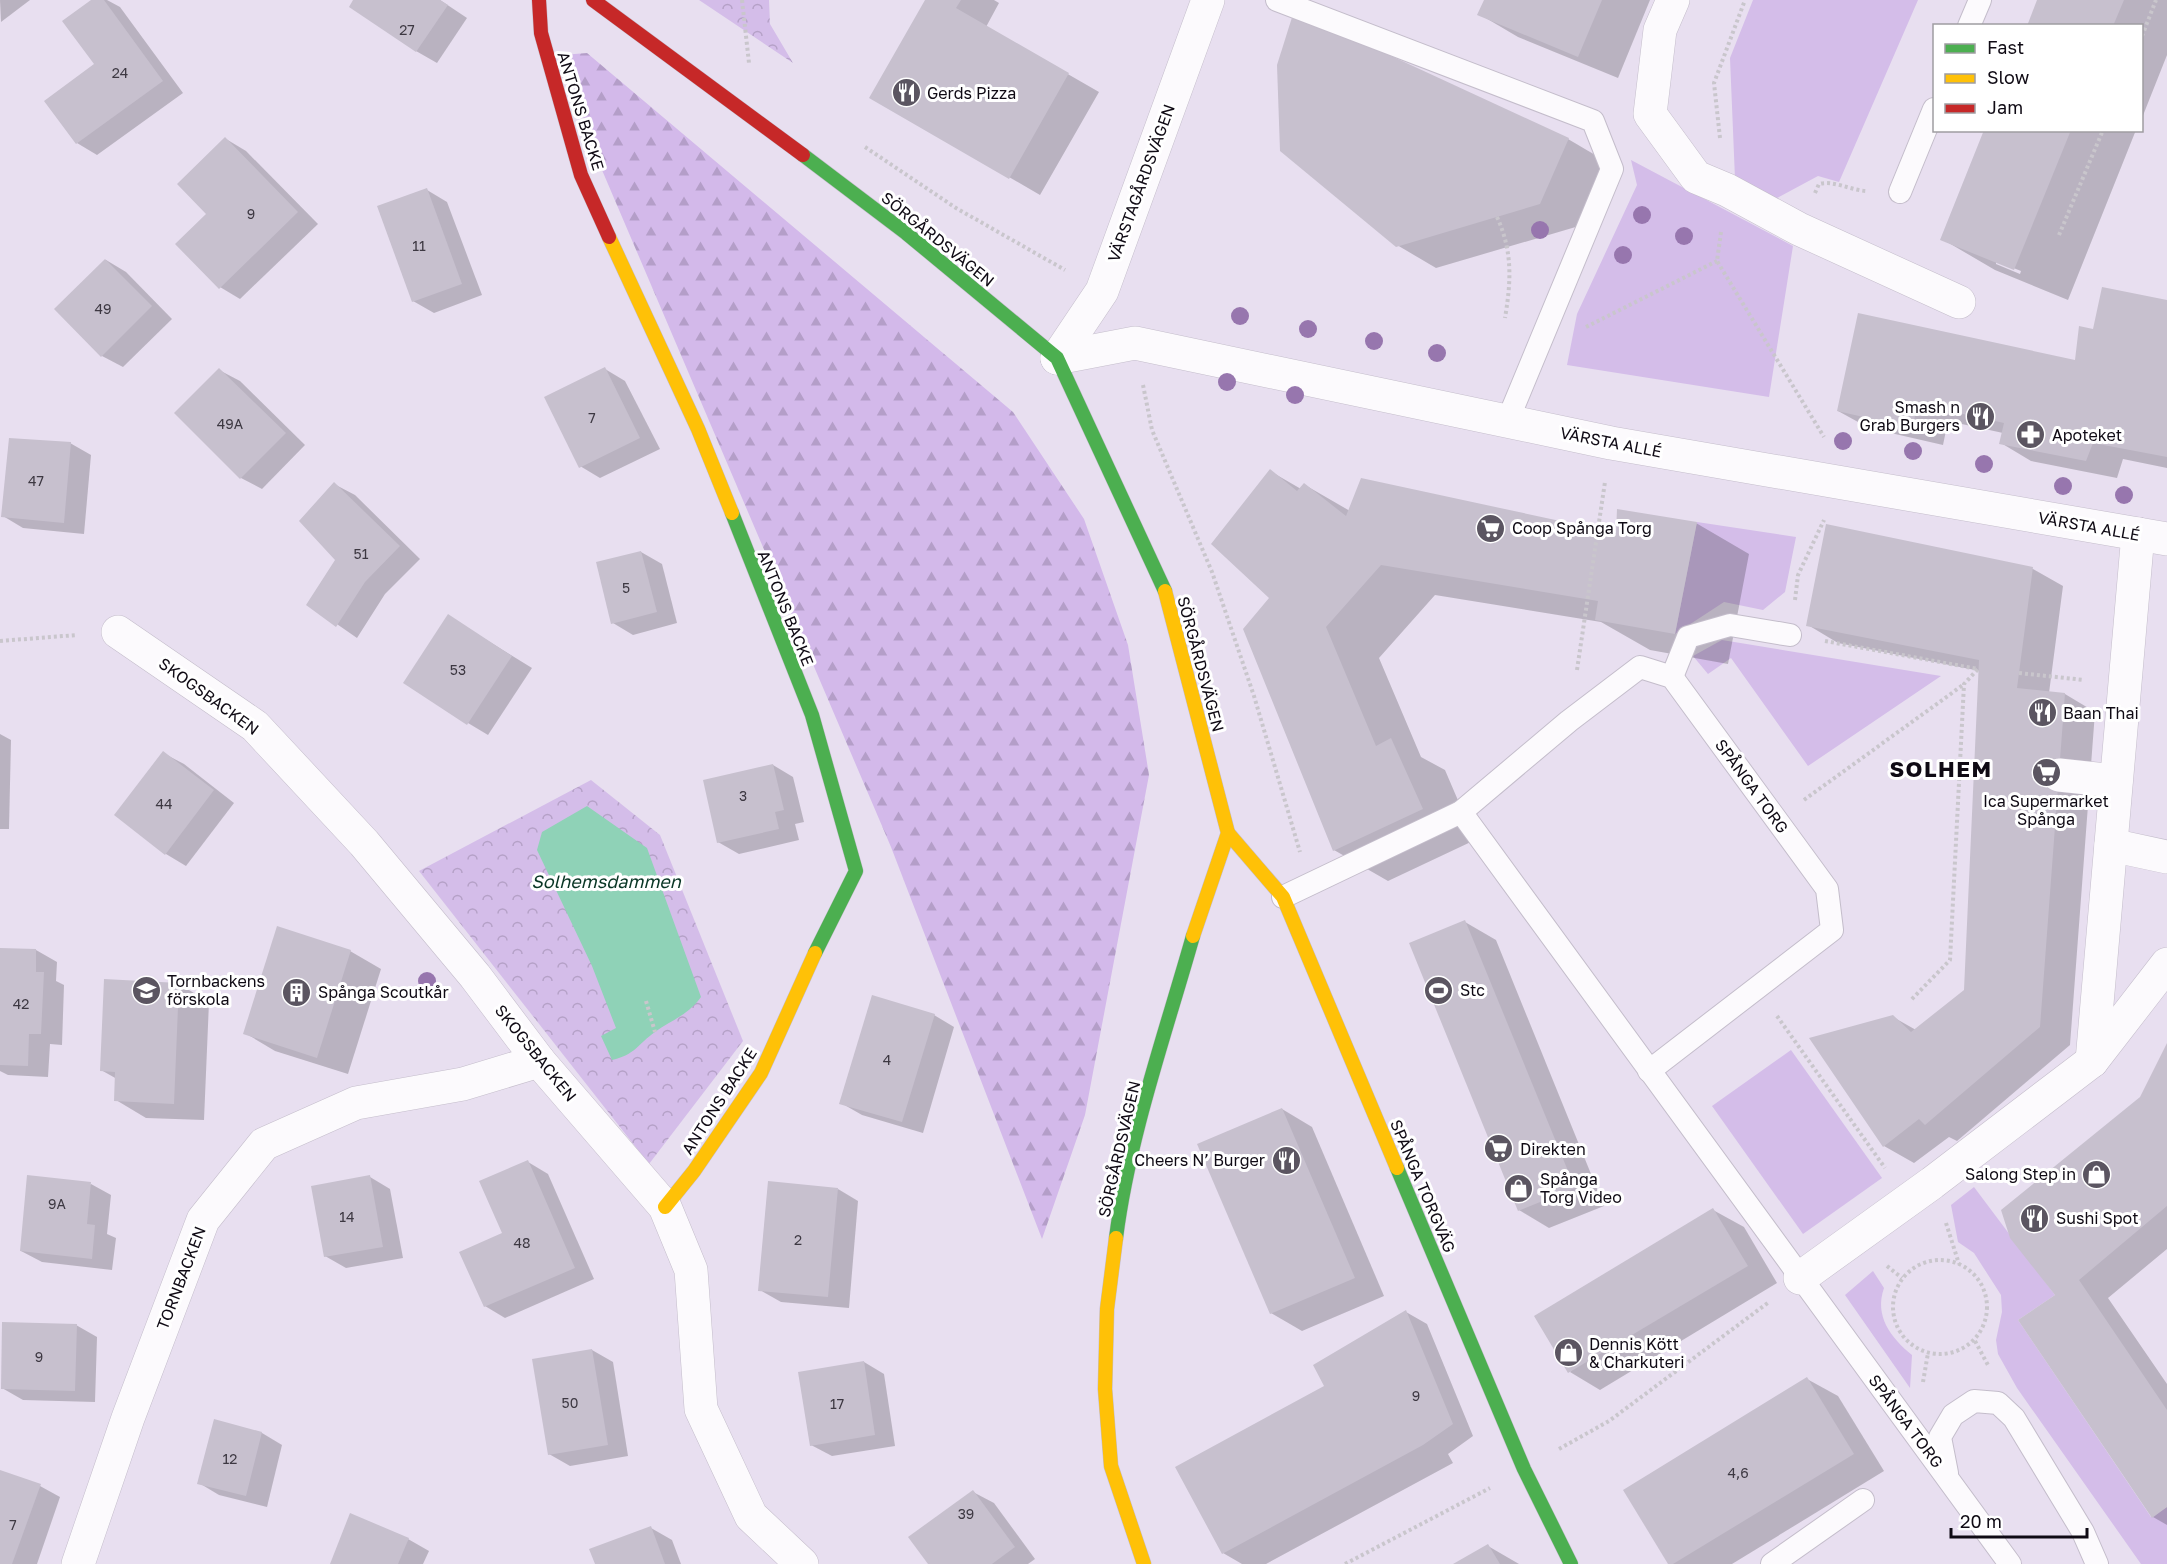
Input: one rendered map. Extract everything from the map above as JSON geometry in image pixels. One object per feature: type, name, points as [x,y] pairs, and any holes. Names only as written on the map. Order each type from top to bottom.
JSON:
[{"type":"street","name":"ANTONS BACKE","points":[[540,0],[541,33],[581,174],[698,429],[812,715],[856,871],[810,963],[761,1073],[694,1171],[665,1207]]},
{"type":"street","name":"SÖRGÅRDSVÄGEN","points":[[593,0],[751,115],[906,233],[1057,358],[1165,592],[1228,833],[1200,911],[1139,1127],[1120,1205],[1107,1309],[1105,1389],[1111,1466],[1144,1564]]},
{"type":"street","name":"VÄRSTAGÅRDSVÄGEN","points":[[1057,358],[1102,291],[1209,0]]},
{"type":"street","points":[[1672,0],[1660,30],[1650,114],[1696,177],[1726,190],[1799,229],[1959,302]]},
{"type":"street","name":"VÄRSTA ALLÉ","points":[[1057,358],[1135,343],[1611,443],[2152,536]]},
{"type":"street","points":[[2092,1061],[2125,684],[2152,536]]},
{"type":"street","name":"SKOGSBACKEN","points":[[118,632],[255,726],[364,843],[475,976],[539,1061],[665,1207],[691,1270],[701,1409],[751,1516],[802,1564]]},
{"type":"street","points":[[2059,775],[2116,781]]},
{"type":"street","name":"SPÅNGA TORGVÄG","points":[[1228,833],[1283,897],[1524,1469],[1570,1564]]},
{"type":"street","points":[[2111,845],[2167,857]]},
{"type":"street","points":[[1800,1278],[2092,1061],[2167,964]]},
{"type":"street","name":"TORNBACKEN","points":[[78,1564],[128,1419],[203,1220],[264,1144],[356,1103],[463,1084],[539,1061]]},
{"type":"lane","points":[[1277,0],[1593,121],[1612,169],[1534,353],[1508,422]]},
{"type":"lane","points":[[1971,24],[1980,0]]},
{"type":"lane","points":[[1900,192],[1933,114]]},
{"type":"lane","points":[[1283,897],[1461,812],[1569,722],[1640,667],[1672,677],[1688,637],[1730,625],[1790,635]]},
{"type":"lane","name":"SPÅNGA TORG","points":[[1649,1071],[1832,930],[1827,889],[1672,677]]},
{"type":"lane","name":"SPÅNGA TORG","points":[[1461,812],[2010,1564]]},
{"type":"lane","points":[[1947,1476],[1940,1437],[1953,1415],[1974,1401],[1998,1403],[2014,1418],[2084,1532],[2097,1564]]},
{"type":"lane","points":[[1772,1564],[1863,1500]]},
{"type":"path","points":[[742,0],[750,70],[751,115]]},
{"type":"path","points":[[2143,33],[2156,0]]},
{"type":"path","points":[[2059,235],[2102,132]]},
{"type":"path","points":[[1799,229],[1819,184],[1828,182],[1849,190],[1900,192]]},
{"type":"path","points":[[1497,217],[1510,260],[1512,278],[1505,318]]},
{"type":"path","points":[[1534,353],[1717,261]]},
{"type":"path","points":[[1569,722],[1611,443]]},
{"type":"path","points":[[1776,819],[1964,684],[1978,669],[1790,635],[1798,575],[1841,484]]},
{"type":"path","points":[[0,641],[118,632]]},
{"type":"path","points":[[2019,673],[2125,684]]},
{"type":"path","points":[[1911,1000],[1950,960],[1964,684]]},
{"type":"path","points":[[1960,773],[1974,775]]},
{"type":"path","points":[[1757,988],[1888,1171]]},
{"type":"path","points":[[646,1001],[655,1032]]},
{"type":"path","points":[[1944,1260],[1959,1264],[1972,1272],[1982,1284],[1988,1299],[1987,1315],[1975,1341],[1959,1352],[1943,1355],[1928,1353],[1913,1347],[1894,1322],[1892,1306],[1895,1291],[1908,1272],[1929,1261],[1944,1260]]},
{"type":"path","points":[[1345,1564],[1610,1421],[1800,1278]]},
{"type":"green space","points":[[699,0],[769,0],[770,24],[793,63]]},
{"type":"green space","points":[[1753,0],[1918,0],[1839,182],[1818,176],[1777,198],[1735,179],[1730,58]]},
{"type":"green space","points":[[587,53],[1013,412],[1084,519],[1128,645],[1149,775],[1085,1115],[1042,1239],[891,847],[599,163],[562,55]]},
{"type":"green space","points":[[1631,160],[1793,246],[1769,397],[1567,365],[1577,314],[1637,185]]},
{"type":"green space","points":[[1697,522],[1796,537],[1785,592],[1763,610],[1724,602],[1675,634]]},
{"type":"green space","points":[[1722,640],[1941,676],[1808,766],[1731,658],[1708,674],[1693,656]]},
{"type":"green space","points":[[591,780],[660,835],[743,1041],[649,1164],[419,871]]},
{"type":"green space","points":[[1791,1050],[1882,1178],[1803,1234],[1712,1106]]},
{"type":"green space","points":[[1974,1187],[2055,1295],[2018,1320],[2151,1517],[2167,1507],[2167,1564],[2141,1564],[2017,1388],[1998,1354],[1996,1340],[2002,1312],[2001,1295],[1974,1253],[1958,1242],[1951,1205]]},
{"type":"green space","points":[[1873,1271],[1884,1288],[1881,1308],[1886,1326],[1897,1341],[1912,1355],[1910,1388],[1845,1295]]},
{"type":"water","name":"Solhemsdammen","points":[[587,806],[647,848],[701,997],[685,1013],[655,1032],[631,1052],[612,1060],[601,1036],[616,1028],[592,966],[537,850],[542,832]]},
{"type":"building","points":[[91,0],[104,0],[163,81],[76,144],[44,101],[94,64],[62,21]]},
{"type":"building","points":[[353,0],[440,0],[448,5],[416,52],[349,7]]},
{"type":"building","points":[[925,0],[961,0],[956,8],[1069,73],[1009,179],[869,98]]},
{"type":"building","points":[[1484,0],[1602,0],[1578,57],[1477,15]]},
{"type":"building","points":[[2037,0],[2124,0],[2114,24],[2028,24]]},
{"type":"building","points":[[1294,11],[1569,138],[1540,204],[1396,247],[1280,151],[1277,65]]},
{"type":"building","points":[[1983,132],[2070,132],[2014,270],[1940,240]]},
{"type":"building","points":[[225,137],[298,212],[219,289],[175,244],[206,214],[177,184]]},
{"type":"building","points":[[427,188],[462,284],[412,302],[377,206]]},
{"type":"building","points":[[105,259],[152,306],[101,357],[54,309]]},
{"type":"building","points":[[2102,287],[2167,300],[2167,457],[2093,443],[2086,461],[1999,444],[2004,423],[1918,404],[1912,428],[1837,411],[1858,313],[2075,360],[2079,326],[2093,329]]},
{"type":"building","points":[[605,367],[640,438],[579,468],[544,397]]},
{"type":"building","points":[[219,368],[286,433],[240,479],[174,413]]},
{"type":"building","points":[[9,438],[71,442],[64,523],[1,517]]},
{"type":"building","points":[[1270,469],[1297,491],[1304,483],[1346,516],[1361,478],[1616,533],[1617,509],[1697,522],[1675,634],[1595,620],[1598,601],[1381,565],[1326,627],[1376,746],[1391,738],[1423,809],[1333,851],[1243,629],[1269,598],[1211,544]]},
{"type":"building","points":[[334,482],[400,546],[365,582],[336,627],[306,605],[335,560],[299,521]]},
{"type":"building","points":[[1826,524],[2033,567],[2017,688],[2065,693],[2040,1027],[1925,1125],[1919,1119],[1883,1147],[1809,1038],[1893,1015],[1911,1032],[1964,990],[1979,660],[1806,626]]},
{"type":"building","points":[[641,551],[657,612],[611,624],[596,562]]},
{"type":"building","points":[[448,614],[512,656],[467,725],[403,683]]},
{"type":"building","points":[[163,751],[214,790],[165,855],[114,815]]},
{"type":"building","points":[[773,764],[784,810],[775,812],[779,829],[717,843],[703,780]]},
{"type":"building","points":[[1465,920],[1575,1188],[1518,1211],[1409,943]]},
{"type":"building","name":"Spånga Scoutkår","points":[[277,926],[351,950],[317,1058],[243,1034]]},
{"type":"building","points":[[0,948],[36,949],[36,972],[44,972],[41,1034],[29,1034],[28,1066],[0,1065]]},
{"type":"building","points":[[104,979],[179,983],[174,1104],[114,1101],[115,1072],[100,1071]]},
{"type":"building","points":[[872,995],[935,1014],[902,1122],[839,1104]]},
{"type":"building","points":[[2167,1043],[2167,1206],[2079,1280],[2167,1410],[2167,1507],[2152,1518],[2018,1320],[2055,1295],[2010,1238],[2001,1210],[2140,1097]]},
{"type":"building","points":[[1282,1108],[1355,1278],[1270,1314],[1197,1144]]},
{"type":"building","points":[[528,1160],[575,1268],[484,1307],[459,1252],[502,1233],[479,1181]]},
{"type":"building","points":[[27,1175],[91,1182],[87,1224],[95,1225],[92,1259],[20,1251]]},
{"type":"building","points":[[370,1175],[383,1247],[324,1257],[311,1186]]},
{"type":"building","points":[[768,1181],[838,1188],[828,1297],[758,1291]]},
{"type":"building","points":[[1713,1208],[1748,1266],[1568,1373],[1534,1316]]},
{"type":"building","points":[[1406,1310],[1453,1424],[1423,1445],[1222,1554],[1175,1467],[1324,1386],[1313,1365]]},
{"type":"building","points":[[2,1322],[77,1324],[75,1391],[1,1389]]},
{"type":"building","points":[[592,1349],[608,1445],[548,1455],[532,1359]]},
{"type":"building","points":[[864,1361],[875,1435],[810,1446],[798,1372]]},
{"type":"building","points":[[1807,1377],[1854,1454],[1673,1564],[1668,1564],[1623,1490]]},
{"type":"building","points":[[214,1419],[262,1432],[246,1496],[197,1484]]},
{"type":"building","points":[[0,1470],[41,1484],[12,1564],[0,1564]]},
{"type":"building","points":[[973,1490],[1015,1547],[992,1564],[928,1564],[908,1537]]},
{"type":"building","points":[[350,1513],[409,1538],[398,1564],[330,1564]]},
{"type":"building","points":[[651,1526],[665,1564],[595,1564],[589,1549]]},
{"type":"building","points":[[1488,1544],[1500,1564],[1453,1564]]},
{"type":"traffic: fast","points":[[803,155],[906,233],[1057,358],[1165,591]]},
{"type":"traffic: fast","points":[[732,513],[812,715],[856,871],[815,953]]},
{"type":"traffic: fast","points":[[1116,1238],[1139,1124],[1193,936]]},
{"type":"traffic: fast","points":[[1397,1168],[1524,1469],[1571,1564]]},
{"type":"traffic: slow","points":[[609,237],[698,429],[732,513]]},
{"type":"traffic: slow","points":[[1165,591],[1228,833],[1193,936]]},
{"type":"traffic: slow","points":[[1228,833],[1283,897],[1397,1168]]},
{"type":"traffic: slow","points":[[665,1207],[694,1171],[761,1073],[815,953]]},
{"type":"traffic: slow","points":[[1116,1238],[1107,1309],[1105,1389],[1111,1466],[1144,1564]]},
{"type":"traffic: jam","points":[[539,0],[541,33],[581,175],[609,237]]},
{"type":"traffic: jam","points":[[593,0],[803,155]]},
{"type":"place","name":"Gerds Pizza","points":[[906,93]]},
{"type":"place","name":"Smash n Grab Burgers","points":[[1981,416]]},
{"type":"place","name":"Apoteket","points":[[2031,435]]},
{"type":"place","name":"Coop Spånga Torg","points":[[1491,528]]},
{"type":"place","name":"Baan Thai","points":[[2042,713]]},
{"type":"place","name":"Ica Supermarket Spånga","points":[[2046,773]]},
{"type":"place","name":"Tornbackens förskola","points":[[146,990]]},
{"type":"place","name":"Stc","points":[[1439,990]]},
{"type":"place","name":"Spånga Scoutkår","points":[[297,992]]},
{"type":"place","name":"Direkten","points":[[1499,1149]]},
{"type":"place","name":"Cheers N’ Burger","points":[[1286,1160]]},
{"type":"place","name":"Salong Step in","points":[[2097,1174]]},
{"type":"place","name":"Spånga Torg Video","points":[[1519,1188]]},
{"type":"place","name":"Sushi Spot","points":[[2035,1218]]},
{"type":"place","name":"Dennis Kött & Charkuteri","points":[[1568,1353]]},
{"type":"district","name":"SOLHEM","points":[[1941,768]]}]
